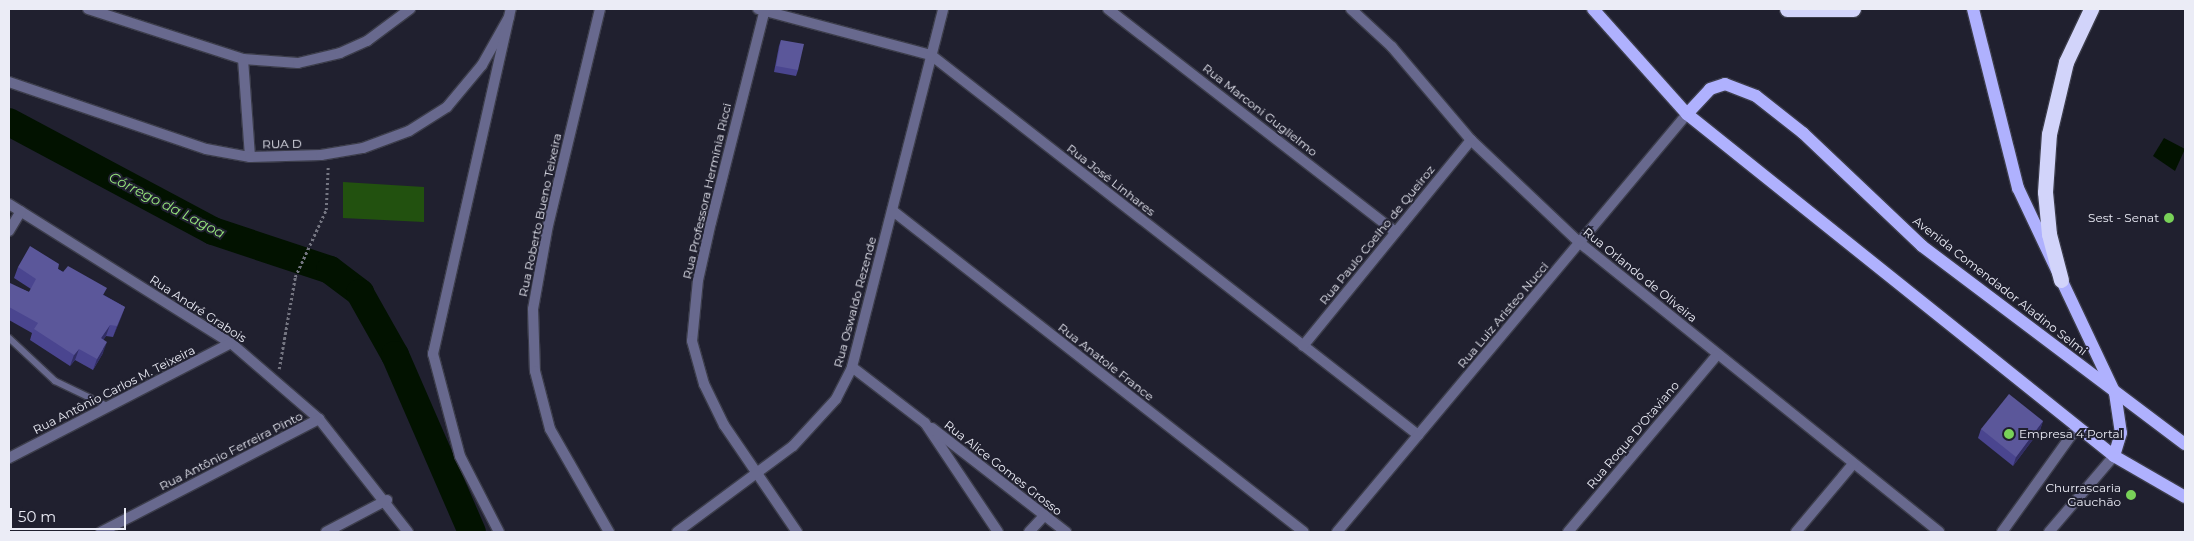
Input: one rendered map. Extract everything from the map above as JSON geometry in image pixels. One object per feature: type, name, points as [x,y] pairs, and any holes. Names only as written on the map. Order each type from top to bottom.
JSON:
[{"type":"highway","points":[[1787,9],[1853,9]]},
{"type":"highway","points":[[2061,280],[2046,201],[2049,134],[2066,62],[2091,9]]},
{"type":"main road","points":[[1593,9],[1687,114],[2114,456],[2181,495]]},
{"type":"main road","points":[[1973,9],[2018,188],[2115,393],[2121,432],[2114,456]]},
{"type":"main road","name":"Avenida Comendador Aladino Selmi","points":[[1687,114],[1710,89],[1725,84],[1756,96],[1803,133],[1922,246],[2185,444]]},
{"type":"street","points":[[88,9],[242,59],[298,63],[340,53],[368,41],[410,9]]},
{"type":"street","name":"Rua Roberto Bueno Teixeira","points":[[600,9],[548,225],[533,309],[535,371],[550,428],[609,532]]},
{"type":"street","name":"Rua José Linhares","points":[[762,9],[931,55],[1418,435]]},
{"type":"street","name":"Rua Professora Hermínia Ricci","points":[[762,9],[710,222],[698,280],[692,341],[704,384],[724,425],[758,471],[797,532]]},
{"type":"street","name":"Rua Oswaldo Rezende","points":[[677,532],[758,471],[816,423],[852,367],[943,9]]},
{"type":"street","name":"Rua Marconi Guglielmo","points":[[1108,9],[1396,232]]},
{"type":"street","name":"Rua Orlando de Oliveira","points":[[1351,9],[1392,47],[1471,140],[1580,243],[1939,532]]},
{"type":"street","points":[[499,532],[460,456],[433,354],[510,13]]},
{"type":"street","name":"RUA D","points":[[9,82],[163,137],[250,156],[329,154],[409,131],[448,108],[482,65],[510,13]]},
{"type":"street","points":[[242,59],[250,156]]},
{"type":"street","name":"Rua Luiz Aristeo Nucci","points":[[1337,532],[1687,114]]},
{"type":"street","name":"Rua Paulo Coelho de Queiroz","points":[[1303,346],[1471,140]]},
{"type":"street","name":"Rua André Grabois","points":[[9,204],[231,343],[319,420],[387,500],[408,532]]},
{"type":"street","name":"Rua Anatole France","points":[[893,210],[1304,532]]},
{"type":"street","points":[[9,230],[21,211]]},
{"type":"street","name":"Rua Antônio Carlos M. Teixeira","points":[[9,458],[111,407],[231,343]]},
{"type":"street","name":"Rua Roque D'Otaviano","points":[[1568,532],[1717,355]]},
{"type":"street","name":"Rua Alice Gomes Grosso","points":[[852,367],[1066,532]]},
{"type":"street","name":"Rua Antônio Ferreira Pinto","points":[[101,532],[319,420]]},
{"type":"street","points":[[925,423],[998,532]]},
{"type":"street","points":[[2002,532],[2078,426]]},
{"type":"street","points":[[2049,532],[2114,456]]},
{"type":"street","points":[[1796,532],[1853,464]]},
{"type":"street","points":[[2181,495],[2185,503]]},
{"type":"street","points":[[326,532],[387,500]]},
{"type":"street","points":[[1029,532],[1045,515]]},
{"type":"lane","points":[[9,338],[55,381],[111,407]]},
{"type":"path","points":[[278,383],[292,292],[302,254],[326,210],[329,154]]},
{"type":"green space","points":[[343,182],[424,187],[424,222],[343,218]]},
{"type":"shaded area","points":[[2164,138],[2185,149],[2175,171],[2153,156]]},
{"type":"building","points":[[781,40],[804,44],[798,70],[776,66]]},
{"type":"building","points":[[30,246],[59,264],[58,269],[63,272],[68,266],[107,288],[103,295],[125,307],[117,326],[110,325],[101,338],[107,342],[97,359],[79,349],[74,355],[34,329],[38,323],[9,307],[9,284],[29,292],[36,279],[18,267]]},
{"type":"building","name":"Empresa 4 Portal","points":[[2009,394],[2043,421],[2016,457],[1981,429]]},
{"type":"waterway","name":"Córrego da Lagoa","points":[[9,122],[213,231],[330,270],[360,293],[395,355],[472,532]]},
{"type":"place","name":"Sest - Senat","points":[[2169,218]]},
{"type":"place","name":"Empresa 4 Portal","points":[[2009,434]]},
{"type":"place","name":"Churrascaria Gauchão","points":[[2131,495]]}]
